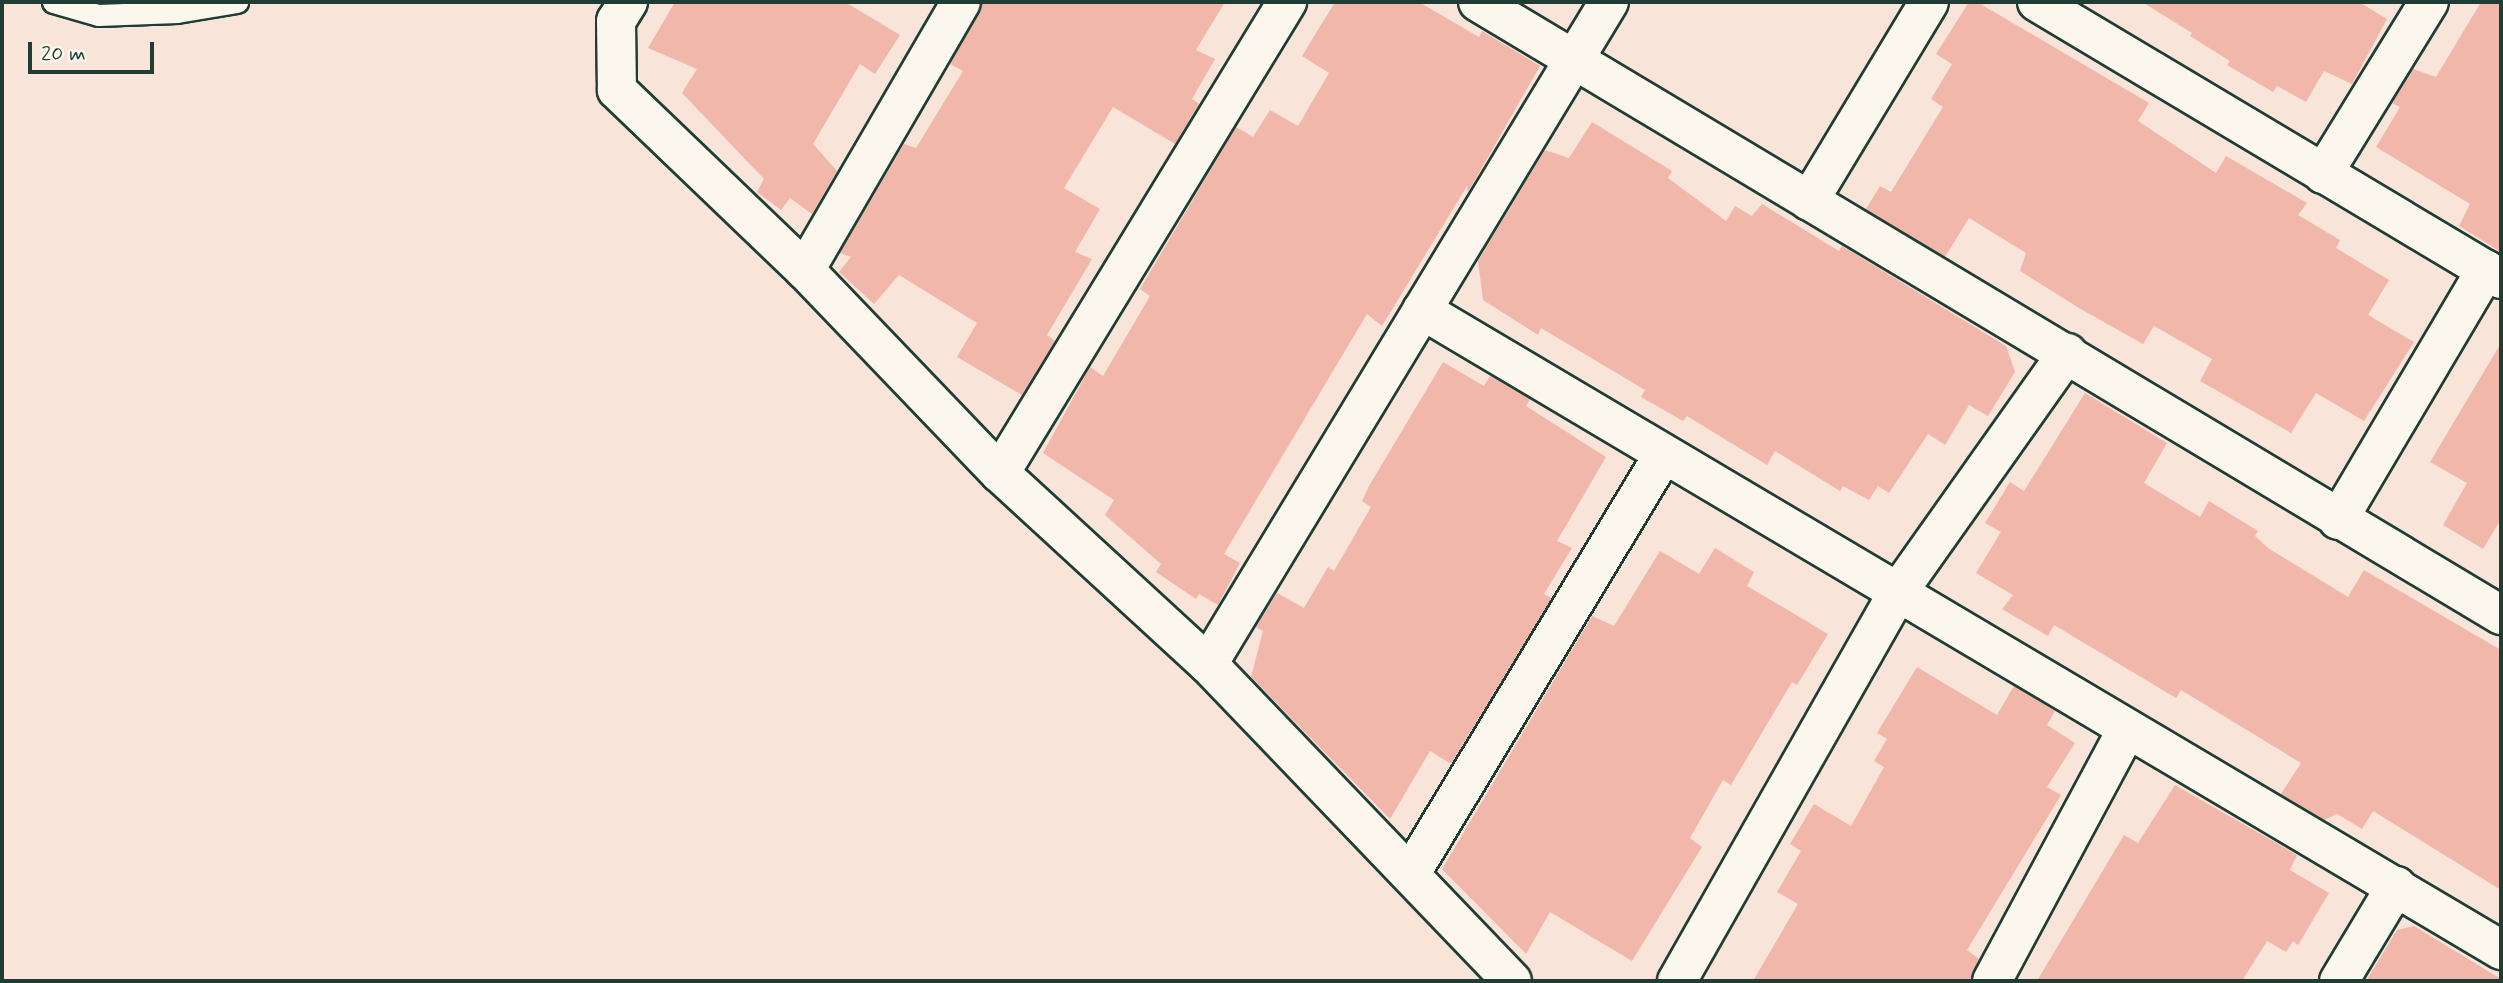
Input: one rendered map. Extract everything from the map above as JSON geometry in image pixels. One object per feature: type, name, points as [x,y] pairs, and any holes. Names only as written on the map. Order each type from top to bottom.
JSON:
[{"type":"street","points":[[628,2],[616,21],[617,90],[805,270],[1000,473],[1208,664],[1512,981]]},
{"type":"street","points":[[805,270],[961,2]]},
{"type":"street","points":[[1000,473],[1287,2]]},
{"type":"street","points":[[1479,2],[2067,353],[2338,520],[2501,614]]},
{"type":"street","points":[[1208,664],[1609,2]]},
{"type":"street","points":[[1809,201],[1929,2]]},
{"type":"street","points":[[2037,2],[2078,12],[2323,174],[2494,275],[2338,520]]},
{"type":"street","points":[[2323,174],[2429,2]]},
{"type":"street","points":[[1422,310],[2501,950]]},
{"type":"street","points":[[1676,981],[1898,592],[2067,353]]},
{"type":"street","points":[[1411,873],[1664,454]]},
{"type":"street","points":[[1992,981],[2127,729]]},
{"type":"street","points":[[2339,981],[2396,886]]},
{"type":"lane","points":[[53,2],[98,15],[177,12],[237,2]]},
{"type":"building","points":[[675,2],[845,2],[900,35],[875,74],[860,64],[813,144],[837,171],[812,214],[790,198],[781,210],[757,192],[764,179],[682,93],[697,69],[648,48]]},
{"type":"building","points":[[983,2],[1225,2],[1196,50],[1215,59],[1192,99],[1199,104],[1175,144],[1113,107],[1064,188],[1100,209],[1075,252],[1092,259],[1047,335],[1055,341],[1022,395],[957,357],[977,323],[899,275],[874,304],[839,272],[851,257],[840,253],[904,144],[916,148],[963,71],[950,64]]},
{"type":"building","points":[[1335,2],[1419,2],[1479,37],[1482,31],[1540,66],[1468,192],[1467,186],[1382,326],[1367,314],[1224,554],[1240,563],[1218,605],[1199,594],[1196,599],[1156,572],[1161,564],[1105,515],[1114,500],[1043,453],[1090,367],[1103,376],[1150,296],[1140,289],[1236,127],[1253,137],[1270,110],[1298,126],[1329,73],[1302,56]]},
{"type":"building","points":[[1969,2],[1977,2],[2149,103],[2138,121],[2216,173],[2226,156],[2307,203],[2298,215],[2340,240],[2336,248],[2389,280],[2368,315],[2414,342],[2364,421],[2316,393],[2291,433],[2200,381],[2212,359],[2154,326],[2143,344],[2079,308],[2020,271],[2026,253],[1969,218],[1945,257],[1866,209],[1880,186],[1891,192],[1943,107],[1931,99],[1952,64],[1936,54]]},
{"type":"building","points":[[2142,2],[2359,2],[2387,19],[2352,84],[2324,71],[2306,102],[2277,86],[2273,92],[2227,65],[2230,61]]},
{"type":"building","points":[[2481,2],[2501,2],[2501,252],[2459,226],[2470,204],[2376,147],[2400,107],[2392,103],[2413,69],[2436,77]]},
{"type":"building","points":[[1592,122],[1672,171],[1668,178],[1726,221],[1735,206],[1752,216],[1762,204],[1839,251],[1842,246],[2006,346],[2015,372],[1988,416],[1969,405],[1945,445],[1928,434],[1889,493],[1878,486],[1869,500],[1843,486],[1840,491],[1775,451],[1767,465],[1687,416],[1683,421],[1641,397],[1645,390],[1541,328],[1538,335],[1483,300],[1478,261],[1545,150],[1569,158]]},
{"type":"building","points":[[2501,343],[2501,519],[2483,549],[2443,525],[2467,483],[2430,462]]},
{"type":"building","points":[[1443,362],[1484,386],[1490,376],[1530,399],[1526,406],[1606,457],[1557,541],[1572,548],[1544,594],[1552,598],[1451,764],[1430,751],[1390,819],[1251,677],[1263,631],[1256,627],[1277,593],[1304,608],[1328,567],[1334,571],[1371,507],[1362,501],[1369,486]]},
{"type":"building","points":[[2085,393],[2167,443],[2144,483],[2200,517],[2209,501],[2258,531],[2255,536],[2268,548],[2348,597],[2364,570],[2501,650],[2501,890],[2373,811],[2362,829],[2337,814],[2324,820],[2281,794],[2301,763],[2181,690],[2176,698],[2054,625],[2048,636],[2002,609],[2013,595],[1976,573],[2001,532],[1985,523],[2010,482],[2024,491]]},
{"type":"building","points":[[1715,548],[1754,572],[1747,586],[1828,634],[1797,685],[1792,682],[1731,785],[1723,780],[1690,838],[1702,847],[1632,961],[1550,912],[1526,954],[1442,869],[1592,616],[1614,626],[1660,551],[1699,574]]},
{"type":"building","points":[[1917,667],[1997,715],[2014,686],[2055,711],[2047,725],[2075,743],[2047,787],[2061,795],[1967,950],[1979,959],[1970,981],[1753,981],[1798,904],[1777,892],[1801,851],[1790,844],[1814,804],[1851,826],[1884,767],[1874,761],[1887,739],[1877,733]]},
{"type":"building","points":[[2175,785],[2297,855],[2290,870],[2329,893],[2298,945],[2293,941],[2286,952],[2267,941],[2242,981],[2037,981],[2124,835],[2138,843]]},
{"type":"building","points":[[2414,926],[2501,981],[2366,981],[2397,930]]}]
